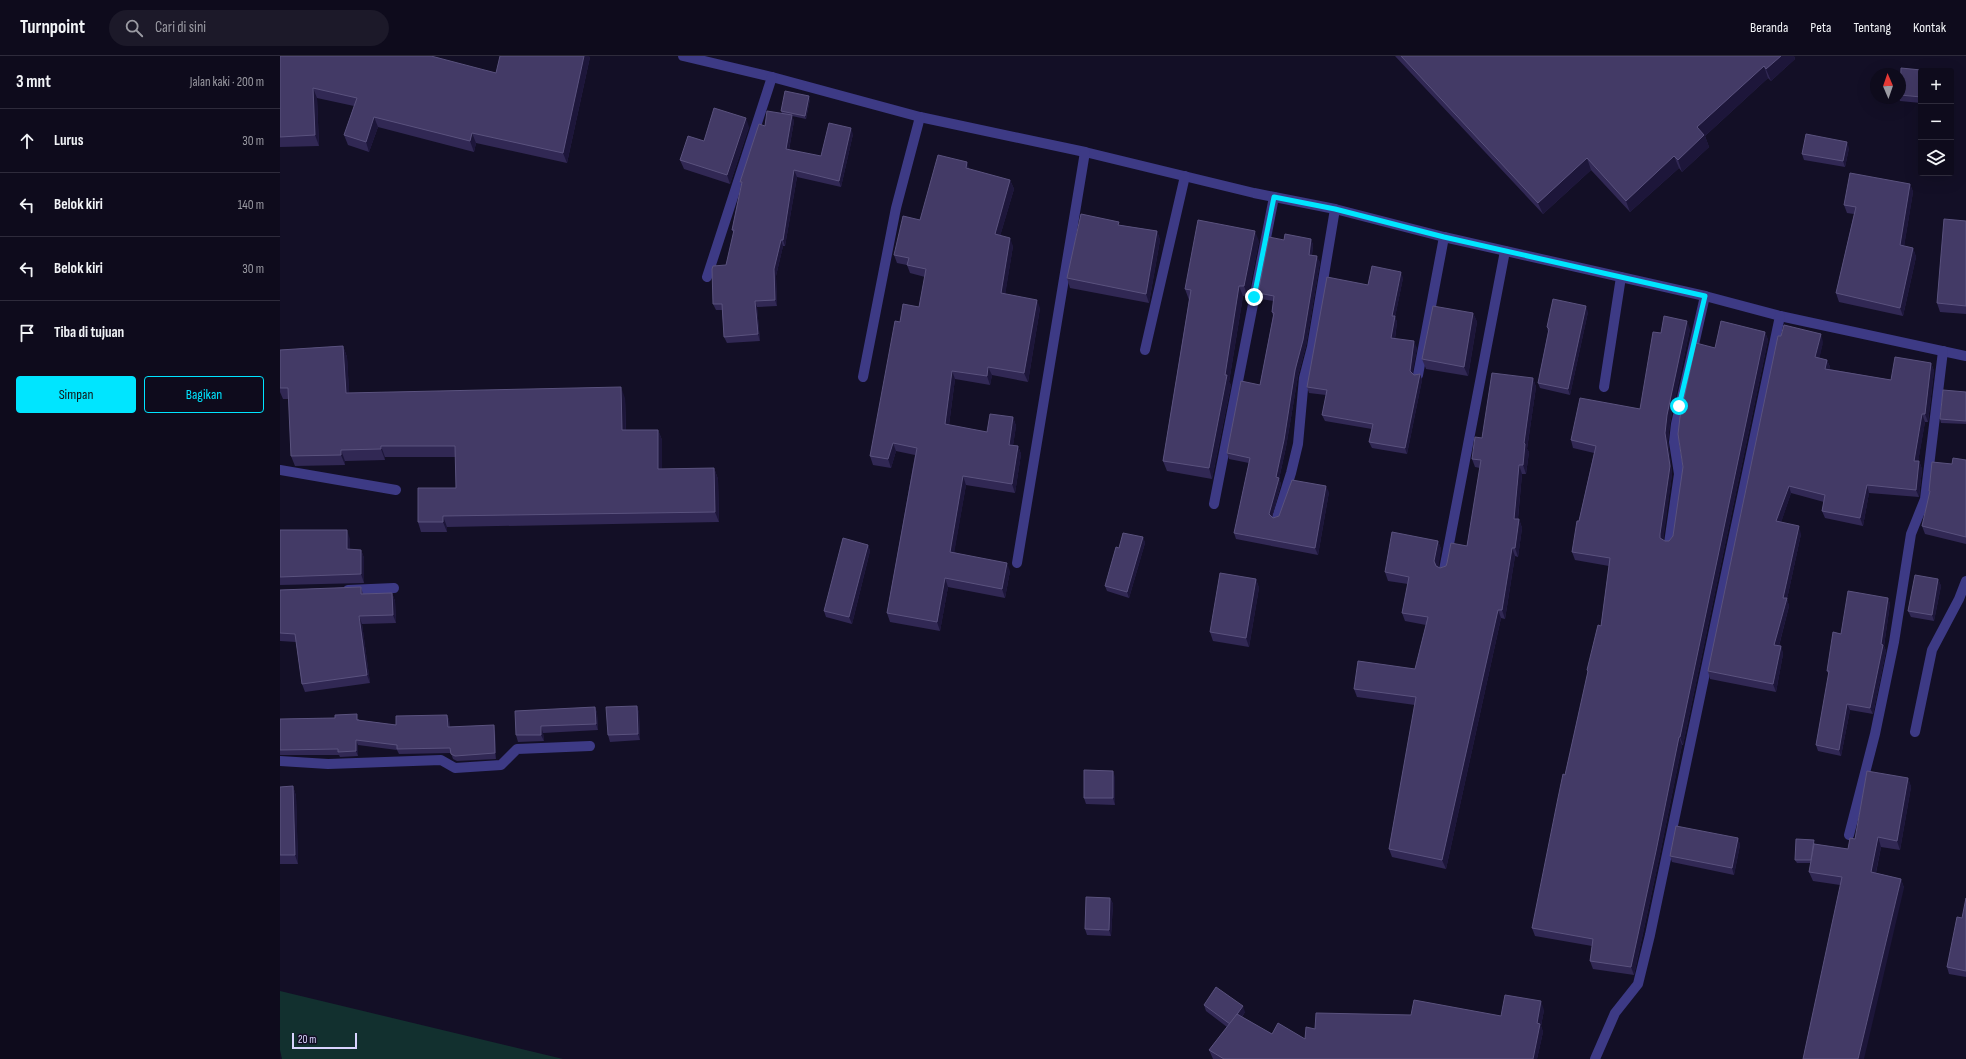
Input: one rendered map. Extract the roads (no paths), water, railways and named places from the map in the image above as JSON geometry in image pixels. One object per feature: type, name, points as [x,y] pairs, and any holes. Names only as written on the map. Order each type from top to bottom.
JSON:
[{"type":"street","points":[[683,56],[772,77],[920,117],[1085,152],[1274,197],[1335,209],[1444,237],[1705,296],[1780,316],[1966,356]]},
{"type":"street","points":[[707,277],[772,77]]},
{"type":"street","points":[[863,377],[896,208],[920,117]]},
{"type":"street","points":[[1017,562],[1085,152]]},
{"type":"street","points":[[1145,350],[1185,176]]},
{"type":"street","points":[[1214,504],[1274,197]]},
{"type":"street","points":[[1276,518],[1291,473],[1298,444],[1304,378],[1312,348],[1335,209]]},
{"type":"street","points":[[1418,375],[1444,237]]},
{"type":"street","points":[[1444,570],[1505,251]]},
{"type":"street","points":[[1604,387],[1621,277]]},
{"type":"street","points":[[1668,543],[1679,474],[1674,442],[1676,424],[1705,296]]},
{"type":"street","points":[[1595,1059],[1615,1013],[1638,984],[1640,977],[1780,316]]},
{"type":"street","points":[[1848,835],[1875,734],[1894,642],[1911,534],[1925,499],[1943,351]]},
{"type":"street","points":[[280,470],[396,490]]},
{"type":"street","points":[[1915,732],[1932,650],[1959,599],[1966,581]]},
{"type":"street","points":[[341,590],[394,588]]},
{"type":"street","points":[[280,761],[328,764],[441,760],[455,768],[501,765],[517,749],[590,746]]}]
